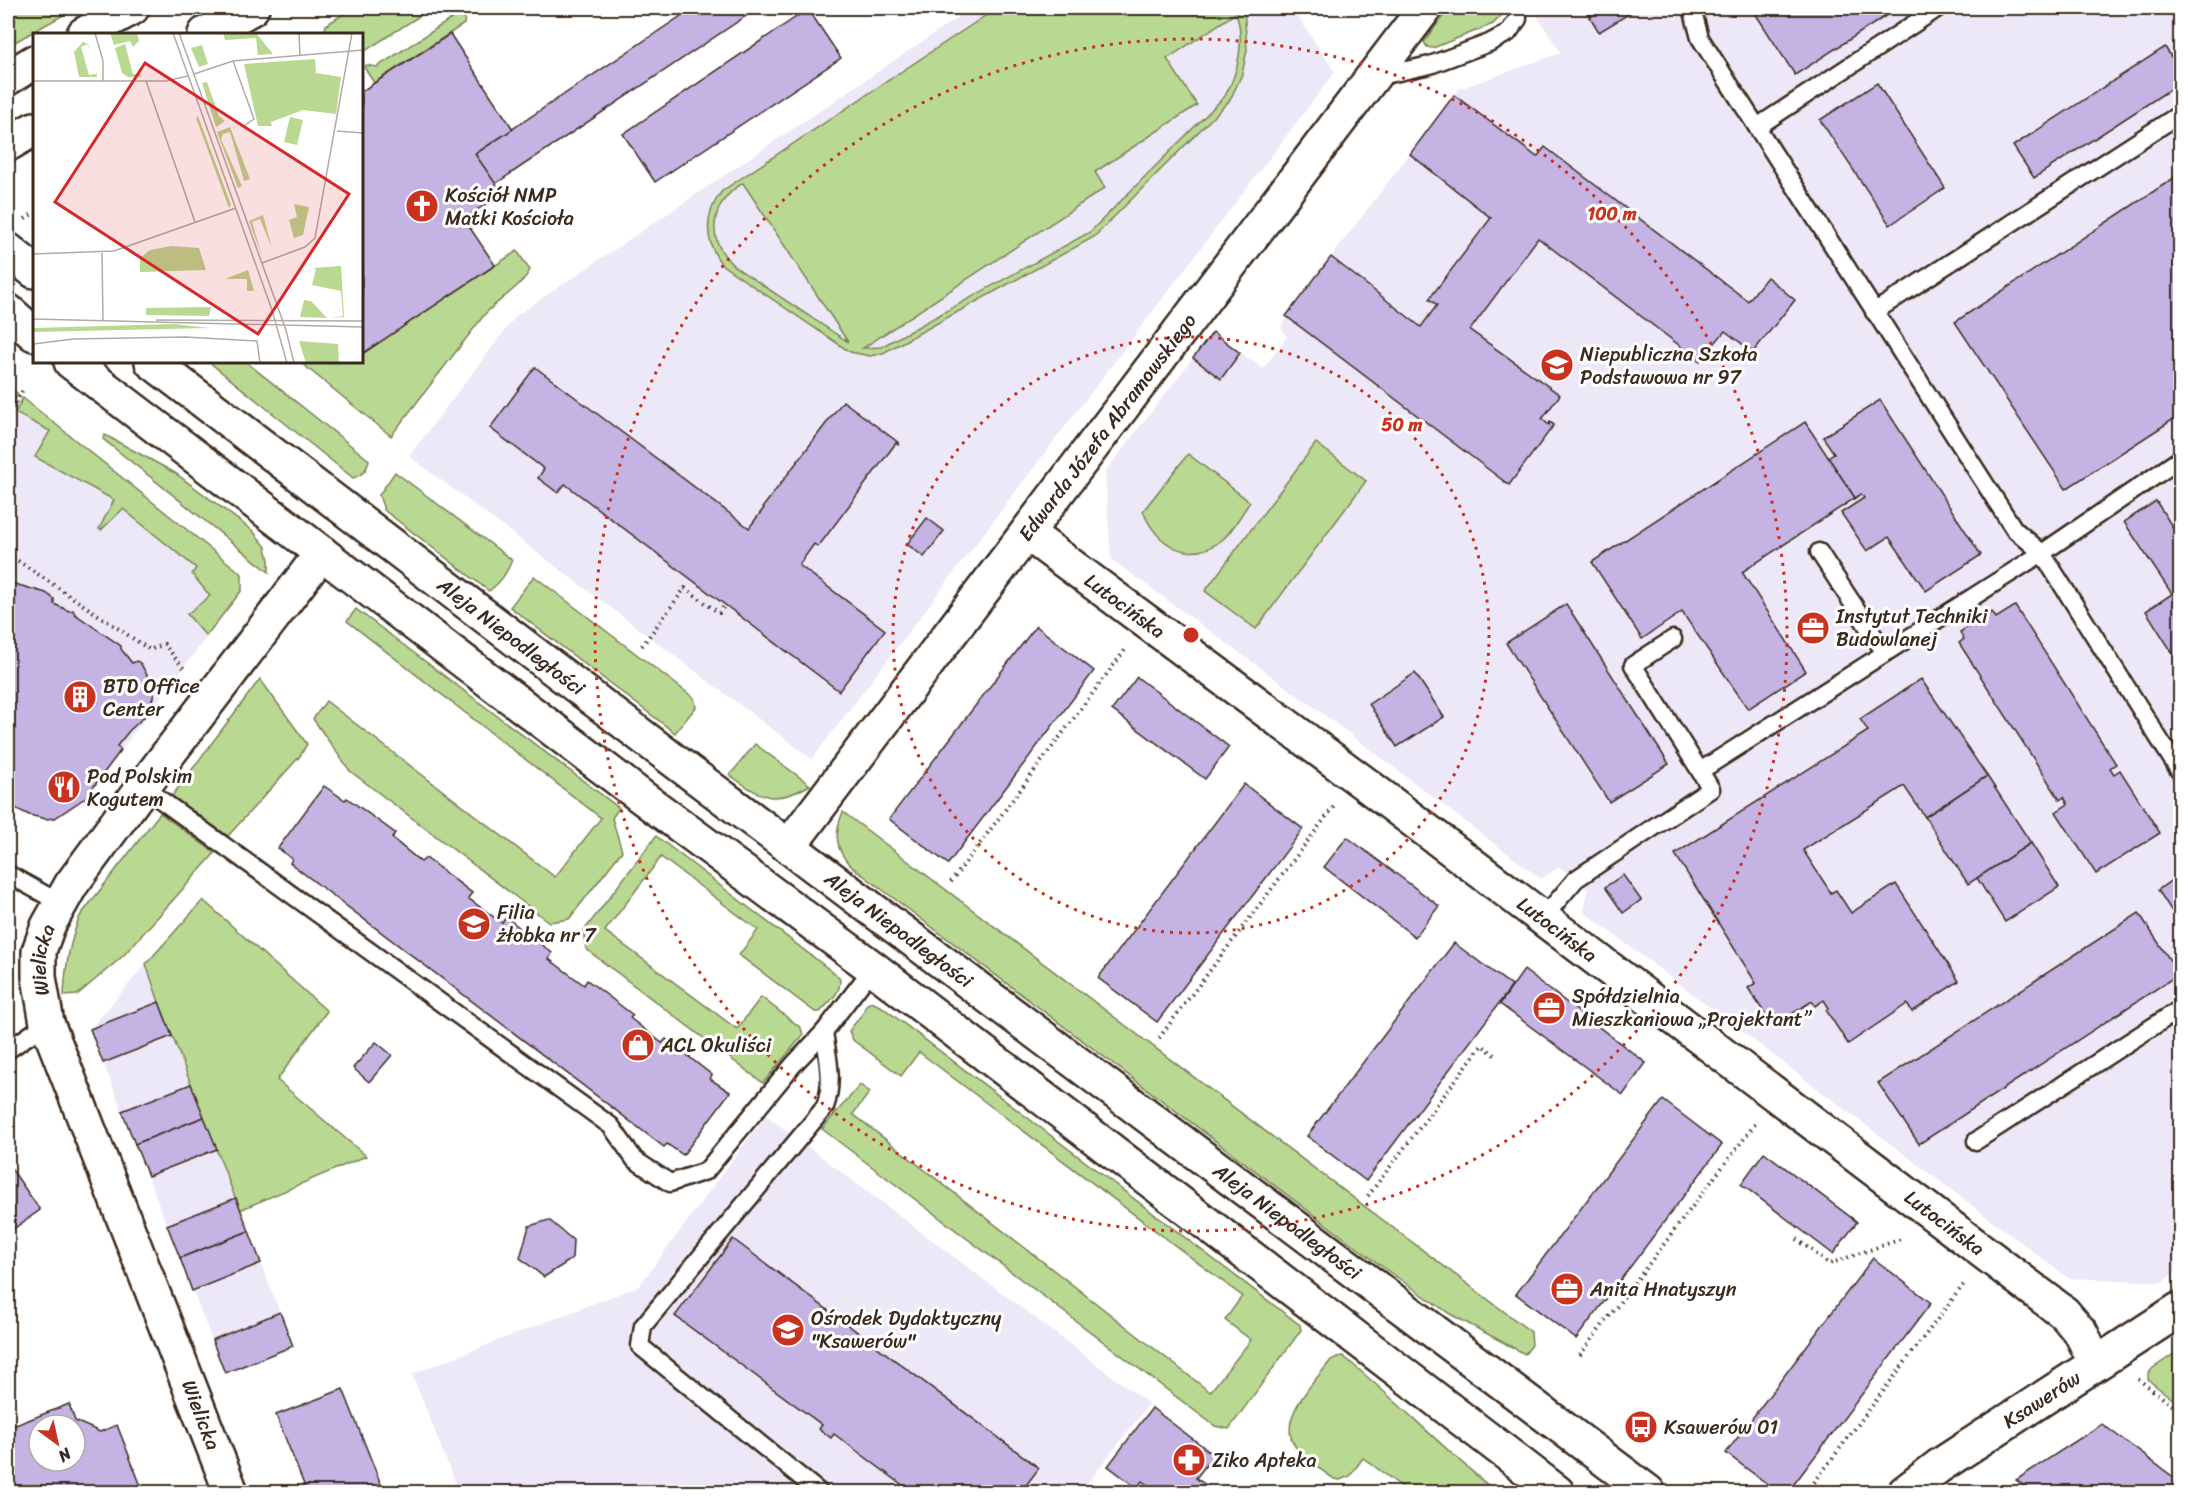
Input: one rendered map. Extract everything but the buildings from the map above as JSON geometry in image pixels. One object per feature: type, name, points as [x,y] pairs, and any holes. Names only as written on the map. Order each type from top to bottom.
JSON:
[{"type":"street","points":[[86,33],[132,8]]},
{"type":"street","points":[[207,33],[252,8]]},
{"type":"street","name":"Edwarda Józefa Abramowskiego","points":[[789,846],[1425,8]]},
{"type":"street","points":[[8,78],[33,63]]},
{"type":"street","points":[[8,144],[33,130]]},
{"type":"street","points":[[8,250],[33,270]]},
{"type":"street","points":[[8,311],[33,333]]},
{"type":"street","points":[[72,363],[643,798],[873,968],[1557,1492]]},
{"type":"street","name":"Aleja Niepodległości","points":[[153,363],[681,766],[1648,1492]]},
{"type":"street","name":"Lutocińska","points":[[1027,533],[1368,786],[2064,1313],[2081,1333],[2096,1363]]},
{"type":"street","name":"Wielicka","points":[[231,1492],[47,1023],[39,977],[39,951],[60,903],[83,867],[322,553]]},
{"type":"street","name":"Ksawerów","points":[[1905,1492],[1939,1466],[2181,1308]]},
{"type":"lane","points":[[1372,78],[1430,65],[1489,43],[1508,33],[1518,19],[1517,8]]},
{"type":"lane","points":[[1692,8],[1700,38],[1874,312],[2014,529],[2043,553],[2181,772]]},
{"type":"lane","points":[[1757,127],[1938,8]]},
{"type":"lane","points":[[1874,312],[2181,114]]},
{"type":"lane","points":[[1700,771],[2043,553],[2181,459]]},
{"type":"lane","points":[[1819,552],[1886,653]]},
{"type":"lane","points":[[1542,919],[1576,879],[1711,789],[1634,665],[1673,639]]},
{"type":"lane","points":[[143,787],[611,1126],[635,1160],[670,1183],[706,1171],[793,1065],[824,1032],[873,968]]},
{"type":"lane","points":[[8,874],[60,903]]},
{"type":"lane","points":[[1976,1141],[2181,1010]]},
{"type":"lane","points":[[8,1050],[47,1023]]},
{"type":"lane","points":[[819,1492],[640,1346],[643,1326],[825,1107],[830,1092],[830,1076],[824,1032]]},
{"type":"path","points":[[8,419],[24,387]]},
{"type":"path","points":[[8,554],[10,558],[150,650],[164,644],[186,671]]},
{"type":"path","points":[[642,646],[685,588],[719,613],[725,605]]},
{"type":"path","points":[[951,882],[1127,647]]},
{"type":"path","points":[[1159,1038],[1335,805]]},
{"type":"path","points":[[1368,1196],[1482,1045],[1496,1056]]},
{"type":"path","points":[[1580,1355],[1755,1124]]},
{"type":"path","points":[[1797,1239],[1829,1264],[1905,1238]]},
{"type":"path","points":[[1807,1492],[1965,1283]]},
{"type":"path","points":[[2133,1375],[2181,1411]]},
{"type":"shaded area","points":[[972,8],[1292,8],[1335,72],[812,759],[409,456],[516,316]]},
{"type":"shaded area","name":"Instytut Techniki Budowlanej","points":[[1532,8],[2180,8],[2180,1269],[2162,1282],[2068,1278],[1584,912],[1588,889],[1576,879],[1559,867],[1541,879],[1318,710],[1111,559],[1105,472],[1213,332],[1263,369],[1287,337],[1281,327],[1288,318],[1286,316],[1459,89],[1561,53]]},
{"type":"shaded area","points":[[8,386],[242,574],[242,590],[85,798],[63,814],[46,819],[21,811],[8,798]]},
{"type":"shaded area","points":[[146,964],[293,1346],[225,1373],[90,1029]]},
{"type":"shaded area","name":"Ośrodek Dydaktyczny \"Ksawerów\"","points":[[766,1115],[1149,1404],[1081,1492],[459,1492],[412,1374],[639,1286]]},
{"type":"green space","points":[[15,8],[76,8],[8,46],[8,12]]},
{"type":"green space","points":[[353,8],[432,8],[363,52],[363,33],[324,33],[326,25]]},
{"type":"green space","points":[[468,8],[478,8],[465,16],[464,24],[374,83],[364,67],[366,65],[377,67]]},
{"type":"green space","points":[[997,8],[1244,8],[1247,50],[1242,74],[1230,100],[1094,237],[883,353],[870,356],[850,352],[722,265],[712,247],[708,228],[712,209],[722,191]],"holes":[[[1236,13],[1240,34],[1239,55],[1234,76],[1225,96],[1090,232],[881,347],[863,348],[1105,188],[1095,172],[1197,105],[1167,59]],[[743,183],[848,342],[734,266],[725,256],[715,233],[715,222],[724,201]]]},
{"type":"green space","points":[[1449,8],[1502,8],[1501,16],[1493,24],[1433,48],[1427,47],[1424,42]]},
{"type":"green space","points":[[517,251],[530,270],[516,287],[485,314],[391,436],[301,363],[363,363],[363,353]]},
{"type":"green space","points":[[210,363],[247,363],[369,460],[362,474],[353,478]]},
{"type":"green space","points":[[8,386],[18,394],[8,413]]},
{"type":"green space","points":[[23,398],[242,574],[242,590],[206,636],[187,614],[210,596],[192,574],[196,568],[123,509],[101,530],[99,529],[114,500],[35,457],[50,431],[15,413]]},
{"type":"green space","points":[[105,435],[175,473],[253,531],[266,547],[269,572],[103,439]]},
{"type":"green space","points":[[1316,443],[1366,481],[1256,629],[1205,591]]},
{"type":"green space","points":[[1188,454],[1250,502],[1222,540],[1210,548],[1198,551],[1175,548],[1165,542],[1156,533],[1143,511]]},
{"type":"green space","points":[[395,472],[512,560],[503,577],[493,588],[489,591],[384,510],[379,495]]},
{"type":"green space","points":[[534,576],[694,698],[696,707],[675,733],[510,607]]},
{"type":"green space","points":[[356,609],[619,808],[612,818],[622,851],[569,919],[549,922],[350,771],[313,719],[326,701],[555,877],[601,818],[347,621]]},
{"type":"green space","points":[[260,679],[307,744],[300,756],[228,836],[172,796]]},
{"type":"green space","points":[[755,744],[810,785],[787,796],[768,796],[760,794],[730,775]]},
{"type":"green space","points":[[843,812],[1531,1332],[1532,1345],[1525,1354],[1450,1314],[1388,1271],[851,866],[842,854],[838,841],[838,827]]},
{"type":"green space","points":[[160,813],[215,853],[123,956],[77,995],[64,996],[68,955],[80,916]]},
{"type":"green space","points":[[656,836],[839,977],[837,992],[820,1012],[815,1012],[739,955],[758,930],[661,857],[605,931],[737,1029],[761,997],[801,1028],[803,1035],[763,1083],[586,949],[583,932]]},
{"type":"green space","points":[[203,900],[327,1011],[277,1080],[366,1156],[240,1210],[146,964]]},
{"type":"green space","points":[[871,1002],[882,1007],[1300,1325],[1301,1330],[1229,1429],[1215,1426],[822,1129],[860,1085],[870,1092],[853,1114],[1210,1392],[1251,1340],[1225,1320],[1242,1296],[919,1052],[901,1076],[853,1040],[849,1031],[863,1013],[866,1005]]},
{"type":"green space","points":[[2180,1350],[2180,1383],[2174,1392],[2180,1396],[2180,1405],[2152,1383],[2148,1379],[2148,1374]]},
{"type":"green space","points":[[1343,1356],[1496,1492],[1409,1492],[1363,1458],[1350,1476],[1340,1480],[1334,1479],[1305,1457],[1291,1438],[1290,1426],[1293,1414],[1299,1402],[1331,1360]]},
{"type":"place","name":"Kościół NMP Matki Kościoła","points":[[422,206]]},
{"type":"place","name":"Niepubliczna Szkoła Podstawowa nr 97","points":[[1557,365]]},
{"type":"place","name":"Instytut Techniki Budowlanej","points":[[1813,628]]},
{"type":"place","name":"BTD Office Center","points":[[80,697]]},
{"type":"place","name":"Pod Polskim Kogutem","points":[[64,787]]},
{"type":"place","name":"Filia żłobka nr 7","points":[[474,924]]},
{"type":"place","name":"Spółdzielnia Mieszkaniowa „Projektant”","points":[[1549,1008]]},
{"type":"place","name":"ACL Okuliści","points":[[638,1045]]},
{"type":"place","name":"Anita Hnatyszyn","points":[[1567,1289]]},
{"type":"place","name":"Ośrodek Dydaktyczny \"Ksawerów\"","points":[[788,1330]]},
{"type":"place","name":"Ksawerów 01","points":[[1641,1427]]},
{"type":"place","name":"Ziko Apteka","points":[[1189,1460]]}]
